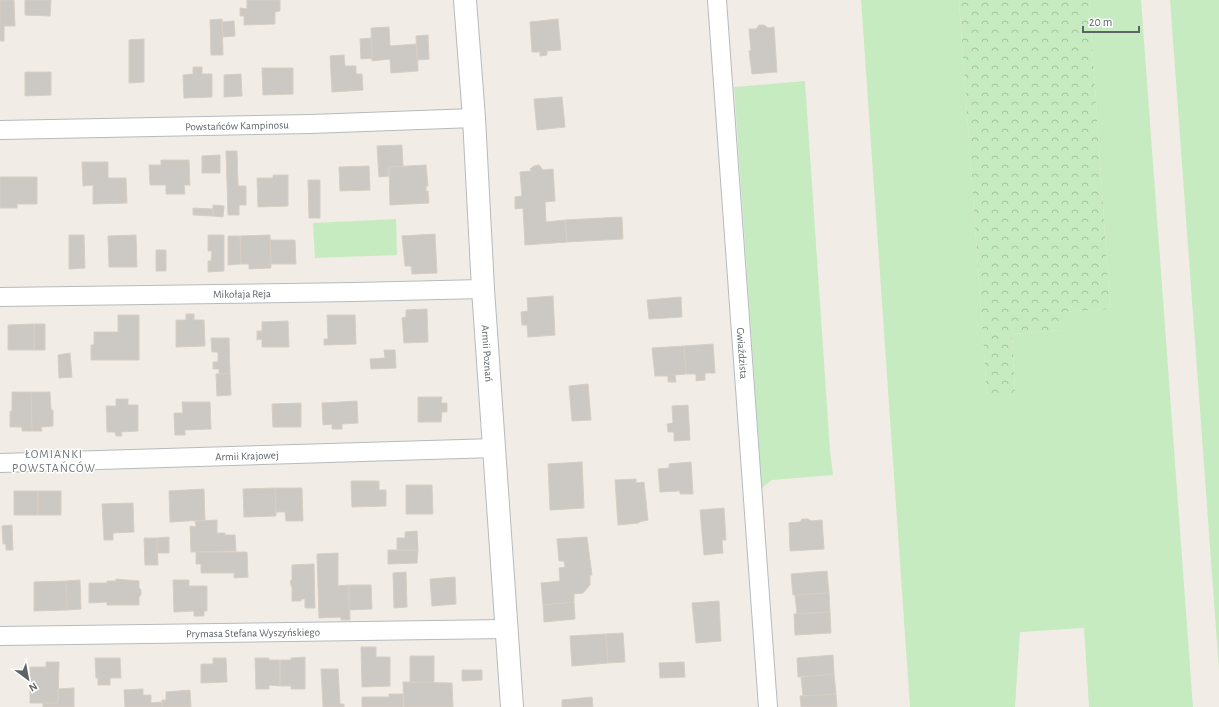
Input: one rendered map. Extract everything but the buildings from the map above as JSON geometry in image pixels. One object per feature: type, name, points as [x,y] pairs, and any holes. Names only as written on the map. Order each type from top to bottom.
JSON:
[{"type":"street","name":"Armii Poznań","points":[[465,0],[474,118],[483,289],[512,707]]},
{"type":"street","name":"Gwiaździsta","points":[[717,0],[768,707]]},
{"type":"street","name":"Powstańców Kampinosu","points":[[0,130],[311,124],[474,118]]},
{"type":"street","name":"Mikołaja Reja","points":[[0,297],[483,289]]},
{"type":"street","name":"Armii Krajowej","points":[[0,463],[495,448]]},
{"type":"street","name":"Prymasa Stefana Wyszyńskiego","points":[[0,636],[506,630]]},
{"type":"green space","points":[[861,0],[959,0],[987,394],[1015,394],[1012,334],[1061,330],[1060,312],[1110,309],[1089,0],[1141,0],[1193,707],[1089,707],[1084,628],[1020,632],[1015,707],[910,707]]},
{"type":"green space","points":[[959,0],[1089,0],[1110,309],[1061,312],[1061,330],[1012,334],[1015,394],[987,395]]},
{"type":"green space","points":[[1170,0],[1219,0],[1219,670]]},
{"type":"green space","points":[[805,81],[830,451],[833,475],[772,480],[762,488],[734,87]]},
{"type":"green space","points":[[396,219],[397,255],[315,258],[313,223]]},
{"type":"district","name":"ŁOMIANKI POWSTAŃCÓW","points":[[54,461]]}]
